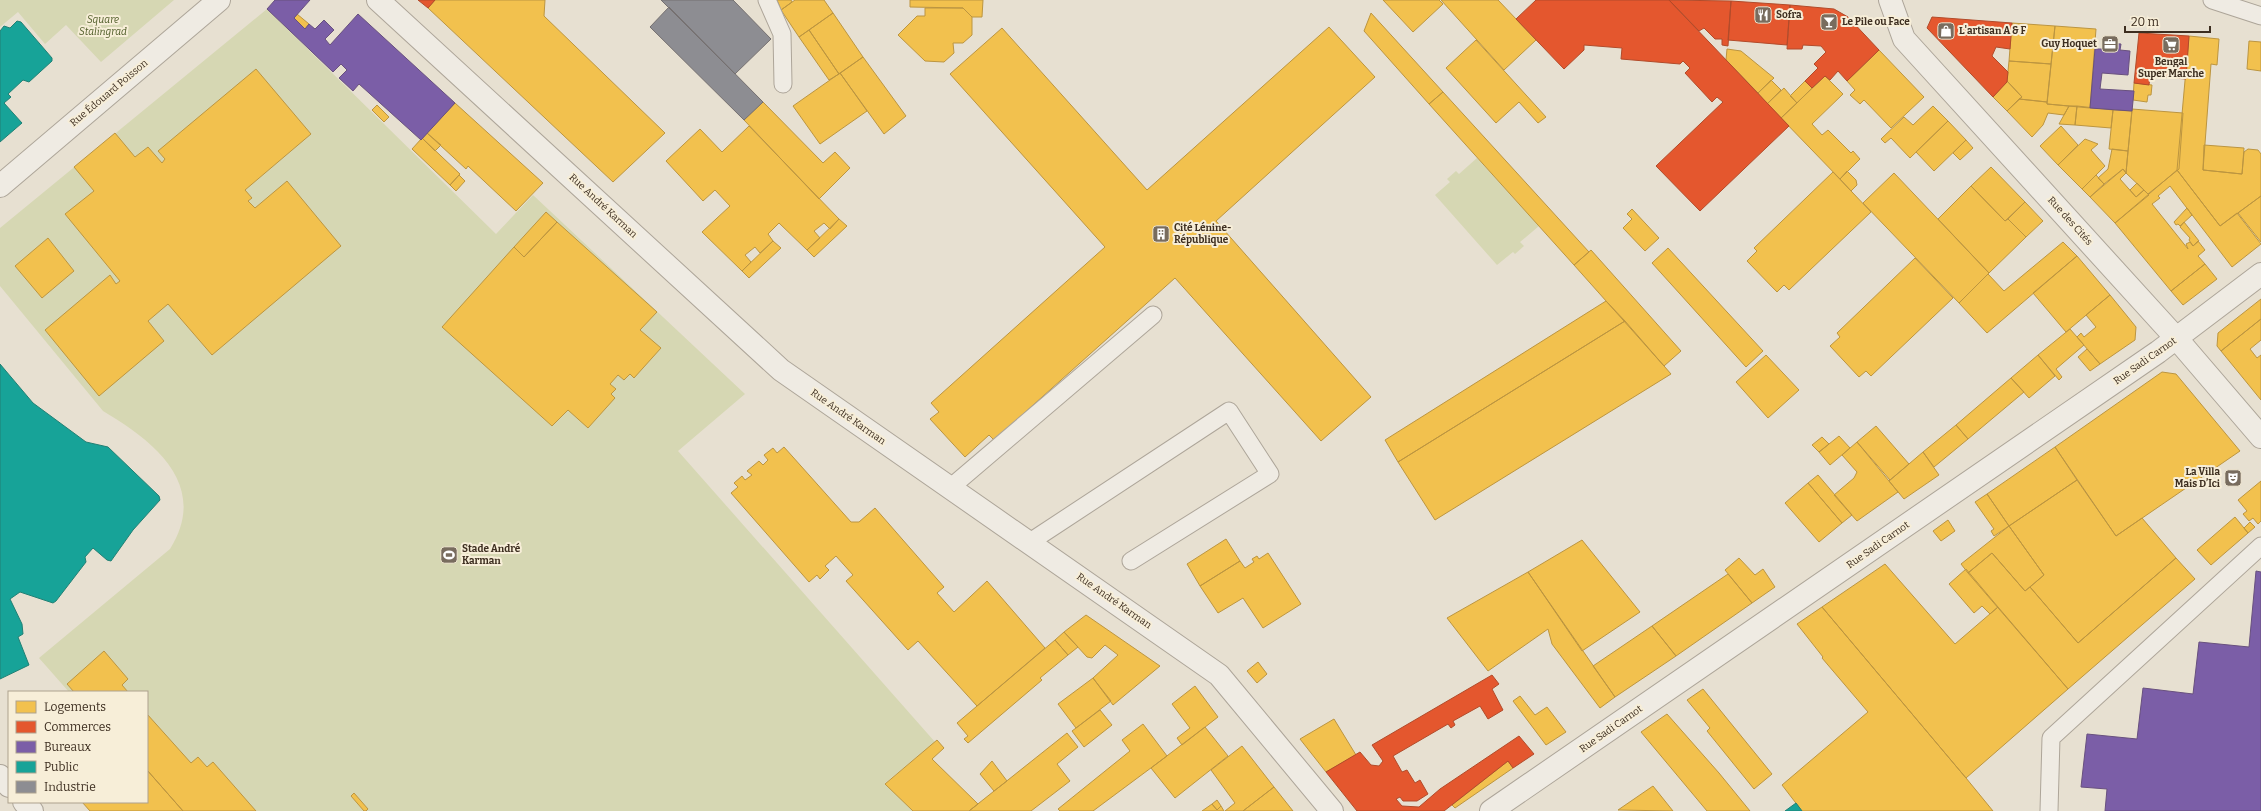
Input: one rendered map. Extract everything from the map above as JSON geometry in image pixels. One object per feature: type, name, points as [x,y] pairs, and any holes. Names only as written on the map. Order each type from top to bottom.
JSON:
[{"type":"street","name":"Rue Édouard Poisson","points":[[0,186],[219,0]]},
{"type":"street","name":"Rue André Karman","points":[[378,0],[781,370],[1219,675],[1332,811]]},
{"type":"street","name":"Rue des Cités","points":[[1890,0],[1904,39],[2177,339],[2261,437]]},
{"type":"street","name":"Rue Sadi Carnot","points":[[1492,811],[2177,339],[2261,274]]},
{"type":"street","points":[[0,776],[8,785]]},
{"type":"street","points":[[25,803],[32,811]]},
{"type":"lane","points":[[767,0],[782,34],[783,84]]},
{"type":"lane","points":[[2212,0],[2261,16]]},
{"type":"lane","points":[[950,488],[1153,315]]},
{"type":"lane","points":[[1030,542],[1229,411],[1270,474],[1131,561]]},
{"type":"lane","points":[[2050,811],[2051,738],[2261,546]]},
{"type":"green space","name":"Square Stalingrad","points":[[0,0],[174,0],[101,62],[66,25],[45,44],[18,12],[0,27]]},
{"type":"green space","points":[[267,9],[496,234],[533,195],[745,394],[678,451],[935,742],[885,783],[913,811],[174,811],[148,782],[148,691],[68,691],[39,658],[170,549],[181,526],[184,505],[180,485],[171,467],[157,451],[141,436],[103,411],[0,286],[0,228]]},
{"type":"green space","points":[[1477,158],[1539,226],[1520,242],[1524,246],[1515,254],[1513,252],[1497,265],[1435,195],[1450,182],[1447,179],[1456,171],[1459,174]]},
{"type":"building: Logements","points":[[435,0],[545,0],[544,16],[665,133],[613,182],[428,8]]},
{"type":"building: Logements","points":[[777,0],[791,0],[792,2],[781,10]]},
{"type":"building: Logements","points":[[795,0],[824,0],[833,13],[799,37],[781,10]]},
{"type":"building: Logements","points":[[910,0],[983,0],[982,17],[972,17],[963,8],[910,7]]},
{"type":"building: Logements","points":[[1383,0],[1439,0],[1443,4],[1413,32]]},
{"type":"building: Logements","points":[[1441,0],[1498,0],[1536,40],[1504,70]]},
{"type":"building: Logements","points":[[925,8],[963,8],[972,17],[972,35],[963,43],[953,43],[954,53],[944,62],[925,61],[898,35],[917,16],[925,16]]},
{"type":"building: Logements","points":[[833,13],[863,57],[839,74],[809,30]]},
{"type":"building: Logements","points":[[1371,13],[1443,92],[1429,104],[1364,31]]},
{"type":"building: Logements","points":[[297,14],[309,24],[305,29],[294,18]]},
{"type":"building: Logements","points":[[2012,23],[2055,26],[2051,64],[2009,61]]},
{"type":"building: Logements","points":[[2055,26],[2096,29],[2090,108],[2047,104]]},
{"type":"building: Logements","name":"Cité Lénine- République","points":[[1329,27],[1375,77],[1216,221],[1371,397],[1321,441],[1175,278],[994,440],[989,435],[965,457],[930,419],[939,412],[931,403],[1105,247],[950,74],[1002,28],[1147,190]]},
{"type":"building: Logements","points":[[809,30],[839,74],[829,80],[799,37]]},
{"type":"building: Logements","points":[[2189,36],[2219,39],[2217,65],[2211,64],[2203,170],[2242,174],[2244,152],[2248,149],[2258,150],[2261,154],[2261,196],[2220,226],[2177,170]]},
{"type":"building: Logements","points":[[1476,40],[1546,117],[1538,123],[1519,102],[1496,123],[1446,68]]},
{"type":"building: Logements","points":[[2249,41],[2261,42],[2261,71],[2247,69]]},
{"type":"building: Logements","points":[[1727,49],[1741,51],[1774,78],[1758,93],[1726,60]]},
{"type":"building: Logements","points":[[1879,50],[1924,97],[1891,128],[1864,100],[1860,104],[1850,95],[1855,90],[1847,81]]},
{"type":"building: Logements","points":[[863,57],[906,116],[884,134],[840,73]]},
{"type":"building: Logements","points":[[2009,61],[2051,64],[2047,102],[2019,99],[2022,97],[2007,81]]},
{"type":"building: Logements","points":[[256,69],[311,134],[245,190],[252,198],[248,201],[255,208],[287,181],[341,246],[212,355],[168,304],[148,321],[164,341],[99,396],[45,330],[110,275],[116,284],[120,281],[65,214],[94,191],[74,167],[115,133],[135,157],[148,147],[162,163],[165,159],[158,151]]},
{"type":"building: Logements","points":[[840,73],[867,111],[820,144],[793,106]]},
{"type":"building: Logements","points":[[1825,76],[1843,94],[1812,124],[1822,135],[1828,130],[1851,153],[1853,151],[1860,159],[1840,179],[1781,118]]},
{"type":"building: Logements","points":[[1771,80],[1781,90],[1767,104],[1758,93]]},
{"type":"building: Logements","points":[[1805,81],[1812,88],[1797,103],[1790,96]]},
{"type":"building: Logements","points":[[2007,81],[2022,97],[2007,111],[1993,97]]},
{"type":"building: Logements","points":[[2134,83],[2152,85],[2151,95],[2148,95],[2147,102],[2133,100]]},
{"type":"building: Logements","points":[[1784,88],[1797,103],[1781,118],[1767,104]]},
{"type":"building: Logements","points":[[1443,92],[1589,252],[1574,265],[1429,104]]},
{"type":"building: Logements","points":[[2019,99],[2069,106],[2064,115],[2048,113],[2043,125],[2032,137],[2007,111]]},
{"type":"building: Logements","points":[[763,102],[823,163],[835,152],[850,168],[819,199],[744,120]]},
{"type":"building: Logements","points":[[455,103],[543,183],[516,211],[468,166],[466,169],[427,133]]},
{"type":"building: Logements","points":[[377,105],[389,117],[384,122],[372,110]]},
{"type":"building: Logements","points":[[1933,106],[1948,121],[1910,158],[1891,138],[1885,143],[1881,139],[1904,117],[1913,125]]},
{"type":"building: Logements","points":[[2069,106],[2077,106],[2075,125],[2059,124]]},
{"type":"building: Logements","points":[[2077,106],[2113,110],[2111,128],[2075,125]]},
{"type":"building: Logements","points":[[2132,109],[2183,113],[2179,169],[2148,194],[2126,173]]},
{"type":"building: Logements","points":[[2113,110],[2132,111],[2128,151],[2109,149]]},
{"type":"building: Logements","points":[[1948,121],[1966,140],[1934,171],[1916,152]]},
{"type":"building: Logements","points":[[749,126],[839,219],[830,229],[824,223],[814,231],[820,238],[807,250],[779,223],[768,234],[773,241],[760,253],[755,247],[745,255],[751,262],[742,271],[702,232],[730,206],[715,190],[703,201],[666,161],[700,129],[722,152]]},
{"type":"building: Logements","points":[[2061,126],[2078,145],[2058,165],[2040,146]]},
{"type":"building: Logements","points":[[427,133],[441,145],[435,151],[422,138]]},
{"type":"building: Logements","points":[[422,138],[460,174],[450,185],[412,149]]},
{"type":"building: Logements","points":[[2085,139],[2098,144],[2091,150],[2105,166],[2082,189],[2058,165]]},
{"type":"building: Logements","points":[[1966,140],[1973,148],[1960,160],[1953,153]]},
{"type":"building: Logements","points":[[2204,145],[2244,148],[2242,174],[2203,170]]},
{"type":"building: Logements","points":[[2112,149],[2128,151],[2126,173],[2123,169],[2104,184],[2098,178],[2108,169]]},
{"type":"building: Logements","points":[[1991,167],[2025,202],[2005,221],[1971,186]]},
{"type":"building: Logements","points":[[2123,169],[2126,173],[2120,179],[2136,197],[2144,190],[2149,195],[2115,223],[2090,197]]},
{"type":"building: Logements","points":[[2177,170],[2220,226],[2237,213],[2261,244],[2232,267],[2170,186],[2158,196],[2160,198],[2152,204],[2188,249],[2186,244],[2190,242],[2193,246],[2198,241],[2205,250],[2198,256],[2205,264],[2171,291],[2115,223]]},
{"type":"building: Logements","points":[[1847,171],[1856,180],[1857,185],[1851,191],[1840,179]]},
{"type":"building: Logements","points":[[1833,172],[1871,212],[1789,290],[1784,285],[1777,292],[1747,261],[1757,251],[1754,248]]},
{"type":"building: Logements","points":[[1894,173],[1989,273],[1959,303],[1863,203]]},
{"type":"building: Logements","points":[[459,175],[465,181],[456,191],[450,185]]},
{"type":"building: Logements","points":[[2096,175],[2104,184],[2090,197],[2082,189]]},
{"type":"building: Logements","points":[[2137,183],[2144,190],[2136,197],[2130,190]]},
{"type":"building: Logements","points":[[1971,186],[2005,221],[2008,219],[2026,237],[1989,273],[1938,219]]},
{"type":"building: Logements","points":[[2261,196],[2261,242],[2238,213]]},
{"type":"building: Logements","points":[[2025,202],[2043,221],[2026,237],[2008,219]]},
{"type":"building: Logements","points":[[2187,208],[2192,215],[2180,226],[2178,224],[2176,225],[2174,222]]},
{"type":"building: Logements","points":[[1632,209],[1659,238],[1645,251],[1623,228],[1632,219],[1627,214]]},
{"type":"building: Logements","points":[[546,212],[557,222],[524,257],[514,247]]},
{"type":"building: Logements","points":[[839,219],[847,226],[814,257],[807,250]]},
{"type":"building: Logements","points":[[557,222],[657,312],[640,330],[661,348],[634,378],[630,374],[624,380],[618,375],[610,384],[616,389],[611,394],[615,398],[588,428],[568,410],[552,426],[442,327],[514,247],[524,257]]},
{"type":"building: Logements","points":[[2184,222],[2199,241],[2193,246],[2189,240],[2190,238],[2180,227]]},
{"type":"building: Logements","points":[[48,238],[74,271],[42,298],[15,266]]},
{"type":"building: Logements","points":[[773,241],[781,248],[749,278],[742,271]]},
{"type":"building: Logements","points":[[2063,242],[2077,256],[1987,333],[1959,303],[1988,274],[2004,291]]},
{"type":"building: Logements","points":[[1668,248],[1763,351],[1746,367],[1652,263]]},
{"type":"building: Logements","points":[[1591,250],[1681,351],[1664,366],[1574,265]]},
{"type":"building: Logements","points":[[2077,256],[2110,295],[2066,332],[2033,293]]},
{"type":"building: Logements","points":[[1915,258],[1953,298],[1871,376],[1866,371],[1859,377],[1830,346],[1840,337],[1837,333]]},
{"type":"building: Logements","points":[[2205,264],[2217,279],[2183,305],[2171,291]]},
{"type":"building: Logements","points":[[2110,295],[2136,327],[2135,340],[2100,364],[2077,337],[2081,333],[2084,337],[2096,327],[2086,315]]},
{"type":"building: Logements","points":[[2261,299],[2261,319],[2221,351],[2217,346],[2218,333]]},
{"type":"building: Logements","points":[[1606,301],[1625,321],[1398,462],[1385,440]]},
{"type":"building: Logements","points":[[2261,319],[2261,340],[2250,349],[2257,358],[2261,355],[2261,400],[2221,351]]},
{"type":"building: Logements","points":[[1625,321],[1671,374],[1435,520],[1398,462]]},
{"type":"building: Logements","points":[[2070,329],[2084,345],[2056,369],[2062,377],[2059,380],[2038,355]]},
{"type":"building: Logements","points":[[2087,349],[2100,364],[2090,371],[2078,357]]},
{"type":"building: Logements","points":[[1766,355],[1799,390],[1768,418],[1736,382]]},
{"type":"building: Logements","points":[[2038,355],[2055,376],[2029,398],[2011,378]]},
{"type":"building: Logements","points":[[2162,372],[2176,374],[2240,451],[2116,536],[2055,447]]},
{"type":"building: Logements","points":[[2011,378],[2024,392],[1968,439],[1956,425]]},
{"type":"building: Logements","points":[[1956,425],[1968,439],[1934,467],[1923,452]]},
{"type":"building: Logements","points":[[1876,426],[1909,464],[1890,480],[1857,442]]},
{"type":"building: Logements","points":[[1839,436],[1850,448],[1830,465],[1819,452]]},
{"type":"building: Logements","points":[[1822,437],[1829,444],[1819,452],[1812,445]]},
{"type":"building: Logements","points":[[1857,442],[1898,492],[1857,521],[1834,495],[1854,478],[1857,472],[1842,455]]},
{"type":"building: Logements","points":[[784,447],[851,522],[859,522],[875,508],[944,587],[937,593],[954,612],[987,581],[1045,648],[977,706],[918,641],[908,650],[846,581],[853,575],[836,556],[825,566],[829,570],[820,579],[817,575],[809,582],[731,493],[738,487],[734,483],[742,476],[745,480],[752,475],[747,471],[759,461],[763,465],[768,460],[764,455],[773,448],[777,453]]},
{"type":"building: Logements","points":[[2055,447],[2077,480],[2009,526],[1987,494]]},
{"type":"building: Logements","points":[[1923,452],[1939,475],[1904,499],[1889,481]]},
{"type":"building: Logements","points":[[1818,475],[1852,515],[1842,523],[1808,483]]},
{"type":"building: Logements","points":[[2077,480],[2116,536],[2142,518],[2176,558],[2078,643],[2030,587],[2044,575],[2009,526]]},
{"type":"building: Logements","points":[[2261,481],[2261,521],[2258,524],[2253,518],[2249,521],[2243,514],[2247,511],[2238,500]]},
{"type":"building: Logements","points":[[1808,483],[1842,523],[1819,542],[1785,503]]},
{"type":"building: Logements","points":[[1987,494],[2009,526],[1994,536],[1991,531],[1994,529],[1975,502]]},
{"type":"building: Logements","points":[[2235,517],[2248,533],[2211,565],[2197,550]]},
{"type":"building: Logements","points":[[1948,520],[1955,531],[1941,541],[1933,531]]},
{"type":"building: Logements","points":[[2250,522],[2255,527],[2248,533],[2244,528]]},
{"type":"building: Logements","points":[[2009,526],[2044,575],[2025,591],[1992,553],[1968,573],[1961,564]]},
{"type":"building: Logements","points":[[1226,539],[1240,561],[1200,586],[1187,564]]},
{"type":"building: Logements","points":[[1582,540],[1640,612],[1582,651],[1528,572]]},
{"type":"building: Logements","points":[[1268,553],[1301,604],[1263,628],[1243,598],[1218,613],[1200,586],[1240,561],[1245,568],[1254,562],[1252,559],[1257,556],[1259,559]]},
{"type":"building: Logements","points":[[1992,553],[2025,591],[2030,587],[2078,643],[2176,558],[2195,579],[2068,689],[1968,573]]},
{"type":"building: Logements","points":[[1739,558],[1755,575],[1763,569],[1775,587],[1752,603],[1725,570]]},
{"type":"building: Logements","points":[[1885,564],[1955,644],[1998,607],[2068,689],[1966,778],[1822,607]]},
{"type":"building: Logements","points":[[1966,569],[1998,607],[1990,614],[1982,606],[1974,613],[1949,584]]},
{"type":"building: Logements","points":[[1528,572],[1615,697],[1600,708],[1552,644],[1548,629],[1488,671],[1447,618]]},
{"type":"building: Logements","points":[[1728,574],[1752,603],[1676,656],[1652,626]]},
{"type":"building: Logements","points":[[1822,607],[1993,811],[1802,811],[1782,785],[1868,712],[1822,658],[1823,657],[1797,624]]},
{"type":"building: Logements","points":[[1086,615],[1160,666],[1113,705],[1093,678],[1118,655],[1105,645],[1092,658],[1087,657],[1064,632]]},
{"type":"building: Logements","points":[[1652,626],[1676,656],[1615,697],[1593,666]]},
{"type":"building: Logements","points":[[1064,632],[1078,647],[1068,655],[1055,640]]},
{"type":"building: Logements","points":[[1055,640],[1068,655],[1040,678],[1042,680],[968,743],[964,739],[968,736],[957,723]]},
{"type":"building: Logements","points":[[104,651],[128,679],[122,685],[127,691],[73,691],[67,684]]},
{"type":"building: Logements","points":[[1258,662],[1267,674],[1257,683],[1247,671]]},
{"type":"building: Logements","points":[[1093,678],[1111,701],[1076,728],[1058,704]]},
{"type":"building: Logements","points":[[1195,686],[1218,717],[1182,745],[1177,738],[1190,728],[1172,704]]},
{"type":"building: Logements","points":[[1703,689],[1772,774],[1754,789],[1707,731],[1710,728],[1687,700]]},
{"type":"building: Logements","points":[[1520,696],[1535,715],[1547,707],[1566,732],[1546,745],[1513,701]]},
{"type":"building: Logements","points":[[1100,710],[1112,725],[1084,747],[1072,731]]},
{"type":"building: Logements","points":[[1667,714],[1750,811],[1707,811],[1641,732]]},
{"type":"building: Logements","points":[[148,715],[191,763],[198,757],[207,767],[213,762],[256,811],[183,811],[148,771]]},
{"type":"building: Logements","points":[[1334,719],[1356,755],[1326,772],[1300,739]]},
{"type":"building: Logements","points":[[1143,724],[1167,756],[1093,811],[1060,811],[1058,809],[1130,751],[1122,740]]},
{"type":"building: Logements","points":[[1205,727],[1228,756],[1175,798],[1151,768]]},
{"type":"building: Logements","points":[[1067,733],[1078,747],[1057,764],[1070,781],[1031,811],[969,811]]},
{"type":"building: Logements","points":[[937,740],[944,748],[932,759],[978,804],[969,811],[913,811],[885,784]]},
{"type":"building: Logements","points":[[1242,746],[1274,787],[1243,811],[1225,811],[1235,803],[1211,770]]},
{"type":"building: Logements","points":[[992,761],[1007,781],[994,791],[980,774]]},
{"type":"building: Logements","points":[[1508,761],[1513,768],[1455,808],[1452,805]]},
{"type":"building: Logements","points":[[148,771],[183,811],[90,811],[83,803],[148,803]]},
{"type":"building: Logements","points":[[1653,786],[1673,811],[1618,810]]},
{"type":"building: Logements","points":[[1274,787],[1293,811],[1243,811]]},
{"type":"building: Logements","points":[[354,793],[368,809],[366,811],[364,811],[351,796]]},
{"type":"building: Logements","points":[[1217,800],[1221,806],[1217,810],[1212,804]]},
{"type":"building: Logements","points":[[1212,804],[1217,810],[1221,806],[1224,811],[1202,811]]},
{"type":"building: Commerces","points":[[418,0],[435,0],[428,8]]},
{"type":"building: Commerces","points":[[1536,0],[1669,0],[1789,126],[1700,211],[1656,166],[1723,102],[1717,97],[1712,102],[1685,73],[1690,68],[1683,61],[1680,64],[1621,59],[1622,48],[1584,45],[1584,50],[1564,69],[1516,19]]},
{"type":"building: Commerces","points":[[1669,0],[1731,1],[1728,46],[1722,45],[1722,39],[1715,39],[1704,28],[1699,31]]},
{"type":"building: Commerces","points":[[1731,1],[1790,5],[1787,45],[1728,40]]},
{"type":"building: Commerces","points":[[1790,5],[1834,9],[1848,17],[1879,50],[1847,81],[1838,71],[1830,80],[1825,76],[1812,88],[1805,81],[1818,68],[1814,64],[1826,52],[1821,46],[1803,45],[1802,49],[1787,49]]},
{"type":"building: Commerces","points":[[1932,17],[2012,23],[2010,49],[1996,47],[1992,56],[2008,72],[2007,82],[1993,97],[1927,28]]},
{"type":"building: Commerces","points":[[2139,33],[2189,36],[2186,79],[2150,76],[2149,85],[2134,83]]},
{"type":"building: Commerces","points":[[1492,675],[1499,684],[1492,689],[1503,710],[1488,719],[1480,706],[1453,721],[1455,725],[1451,728],[1448,724],[1393,756],[1402,772],[1407,770],[1415,783],[1420,780],[1428,794],[1417,801],[1403,801],[1400,797],[1396,799],[1402,806],[1419,807],[1440,789],[1519,736],[1534,754],[1513,768],[1508,761],[1444,811],[1357,811],[1326,772],[1360,752],[1371,765],[1379,766],[1383,761],[1372,745]]},
{"type":"building: Bureaux","points":[[275,0],[310,0],[294,18],[305,29],[309,24],[315,29],[324,20],[334,30],[325,39],[330,45],[358,14],[455,103],[421,140],[359,84],[353,91],[339,78],[347,70],[341,64],[333,72],[267,9]]},
{"type":"building: Bureaux","points":[[2105,43],[2121,44],[2120,50],[2130,51],[2128,75],[2102,73],[2100,89],[2134,91],[2132,111],[2090,108],[2095,49],[2105,49]]},
{"type":"building: Bureaux","points":[[2256,571],[2261,572],[2261,811],[2105,811],[2107,789],[2081,787],[2087,734],[2137,739],[2143,688],[2193,694],[2199,642],[2249,647]]},
{"type":"building: Public","points":[[17,21],[21,22],[52,58],[52,61],[29,82],[23,80],[8,94],[11,97],[4,103],[22,123],[0,142],[0,31],[4,26],[10,28]]},
{"type":"building: Public","points":[[0,364],[33,403],[86,442],[108,447],[159,496],[160,500],[133,530],[111,561],[107,560],[93,548],[85,557],[86,562],[53,603],[20,592],[10,599],[22,624],[23,634],[18,637],[29,665],[0,679]]},
{"type":"building: Public","points":[[1796,803],[1802,811],[1785,811]]},
{"type":"building: Industrie","points":[[661,0],[733,0],[771,39],[735,74]]},
{"type":"building: Industrie","points":[[669,7],[763,102],[744,120],[650,27]]},
{"type":"place","name":"Sofra","points":[[1763,15]]},
{"type":"place","name":"Le Pile ou Face","points":[[1829,22]]},
{"type":"place","name":"L'artisan A & F","points":[[1946,31]]},
{"type":"place","name":"Guy Hoquet","points":[[2110,44]]},
{"type":"place","name":"Bengal Super Marche","points":[[2171,45]]},
{"type":"place","name":"Cité Lénine- République","points":[[1161,234]]},
{"type":"place","name":"La Villa Mais D’Ici","points":[[2233,478]]},
{"type":"place","name":"Stade André Karman","points":[[449,555]]}]
